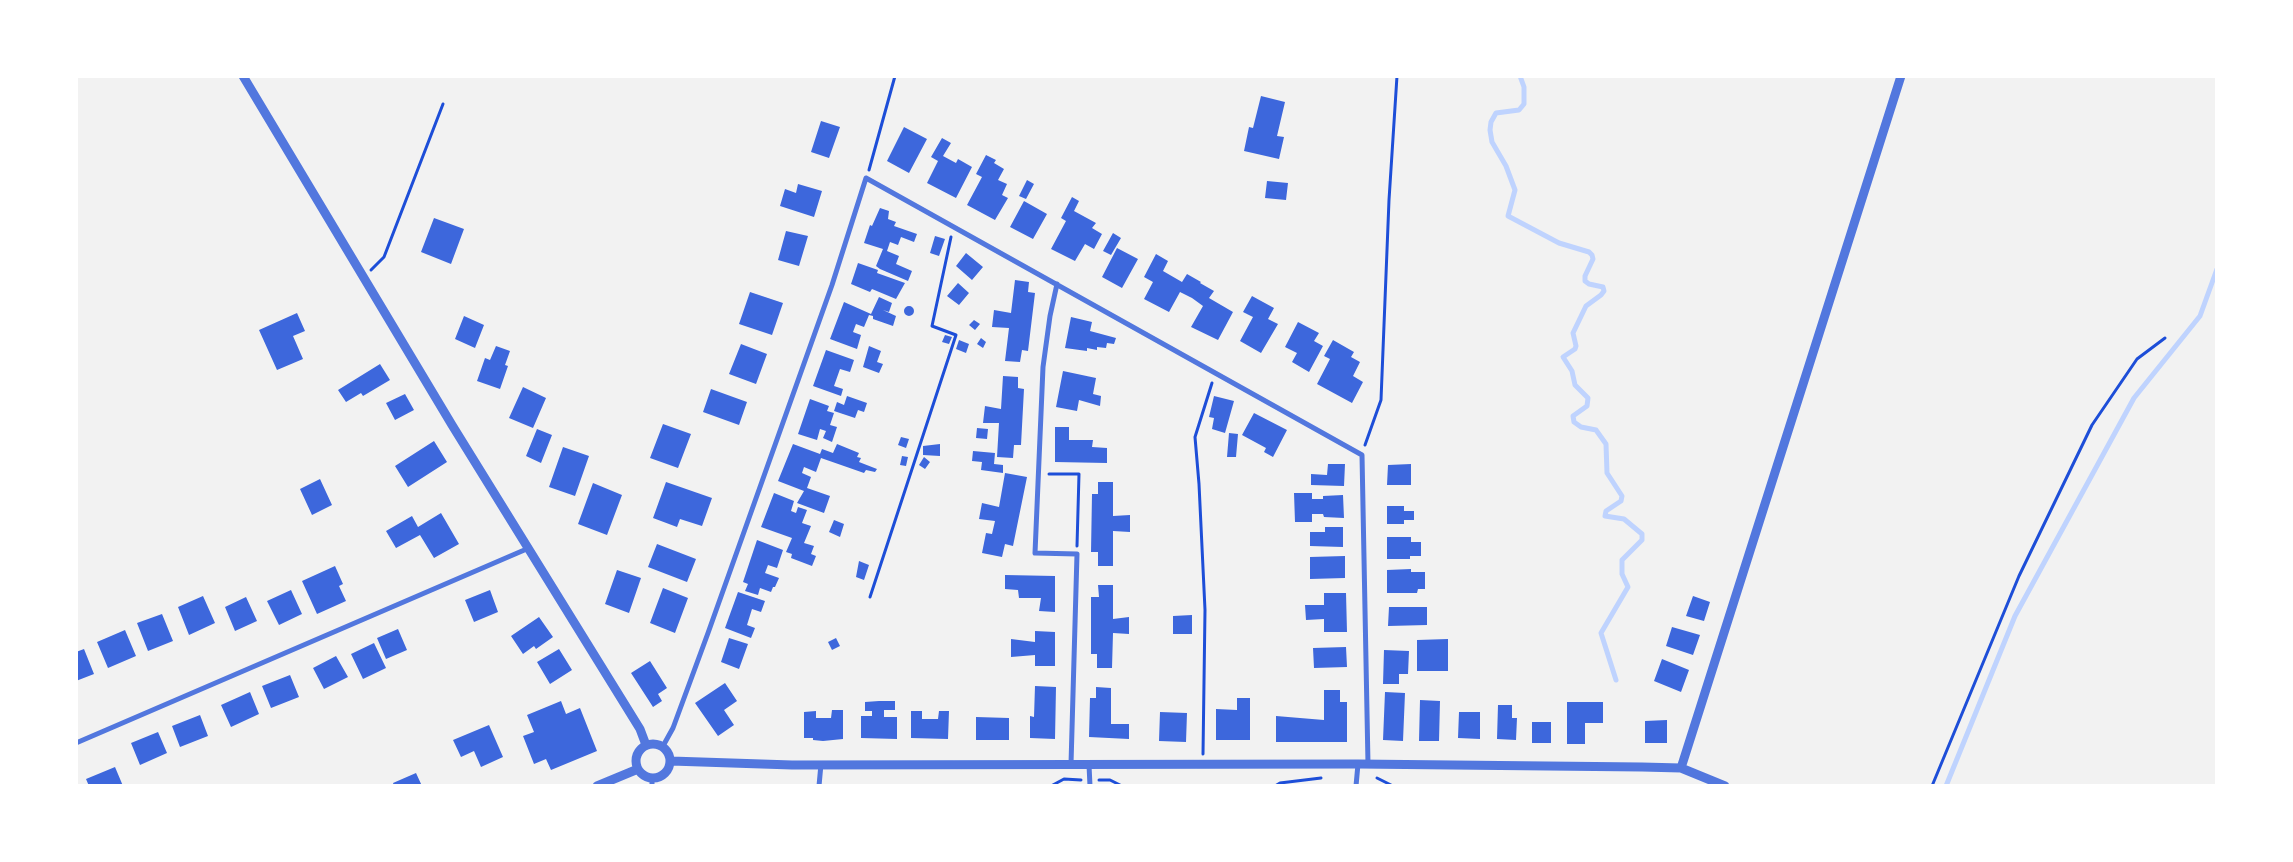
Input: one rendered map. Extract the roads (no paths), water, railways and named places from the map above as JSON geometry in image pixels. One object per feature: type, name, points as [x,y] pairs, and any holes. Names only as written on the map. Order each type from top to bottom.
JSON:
[{"type":"street","points":[[243,76],[452,425],[530,548],[640,729],[646,745]]},
{"type":"street","points":[[1681,768],[1901,76]]},
{"type":"street","points":[[662,746],[673,728],[708,633],[832,285],[866,178],[1362,455],[1368,764]]},
{"type":"street","points":[[1057,284],[1050,316],[1043,367],[1036,553],[1077,554],[1071,764]]},
{"type":"street","points":[[76,743],[530,548]]},
{"type":"street","points":[[657,744],[662,746],[667,750],[671,762],[667,772],[652,782],[638,768],[637,755],[646,745],[657,744]]},
{"type":"street","points":[[671,762],[1089,765],[1368,764],[1681,768],[1726,786]]},
{"type":"street","points":[[819,786],[821,764]]},
{"type":"street","points":[[1356,786],[1358,764]]},
{"type":"street","points":[[1089,765],[1090,786]]},
{"type":"street","points":[[597,786],[638,768]]},
{"type":"waterway","points":[[1520,76],[1524,87],[1524,104],[1519,110],[1496,113],[1491,122],[1490,130],[1492,142],[1506,166],[1515,190],[1508,216],[1559,243],[1589,252],[1593,259],[1585,276],[1585,281],[1589,284],[1603,287],[1604,291],[1586,306],[1573,333],[1575,349],[1563,357],[1572,371],[1575,385],[1588,398],[1587,406],[1573,416],[1574,422],[1581,427],[1596,430],[1606,444],[1607,473],[1622,496],[1621,501],[1606,511],[1605,516],[1624,519],[1642,534],[1642,540],[1622,560],[1622,574],[1628,587],[1601,633],[1616,680]]},
{"type":"waterway","points":[[1946,786],[2015,616],[2134,398],[2200,316],[2217,269]]}]
